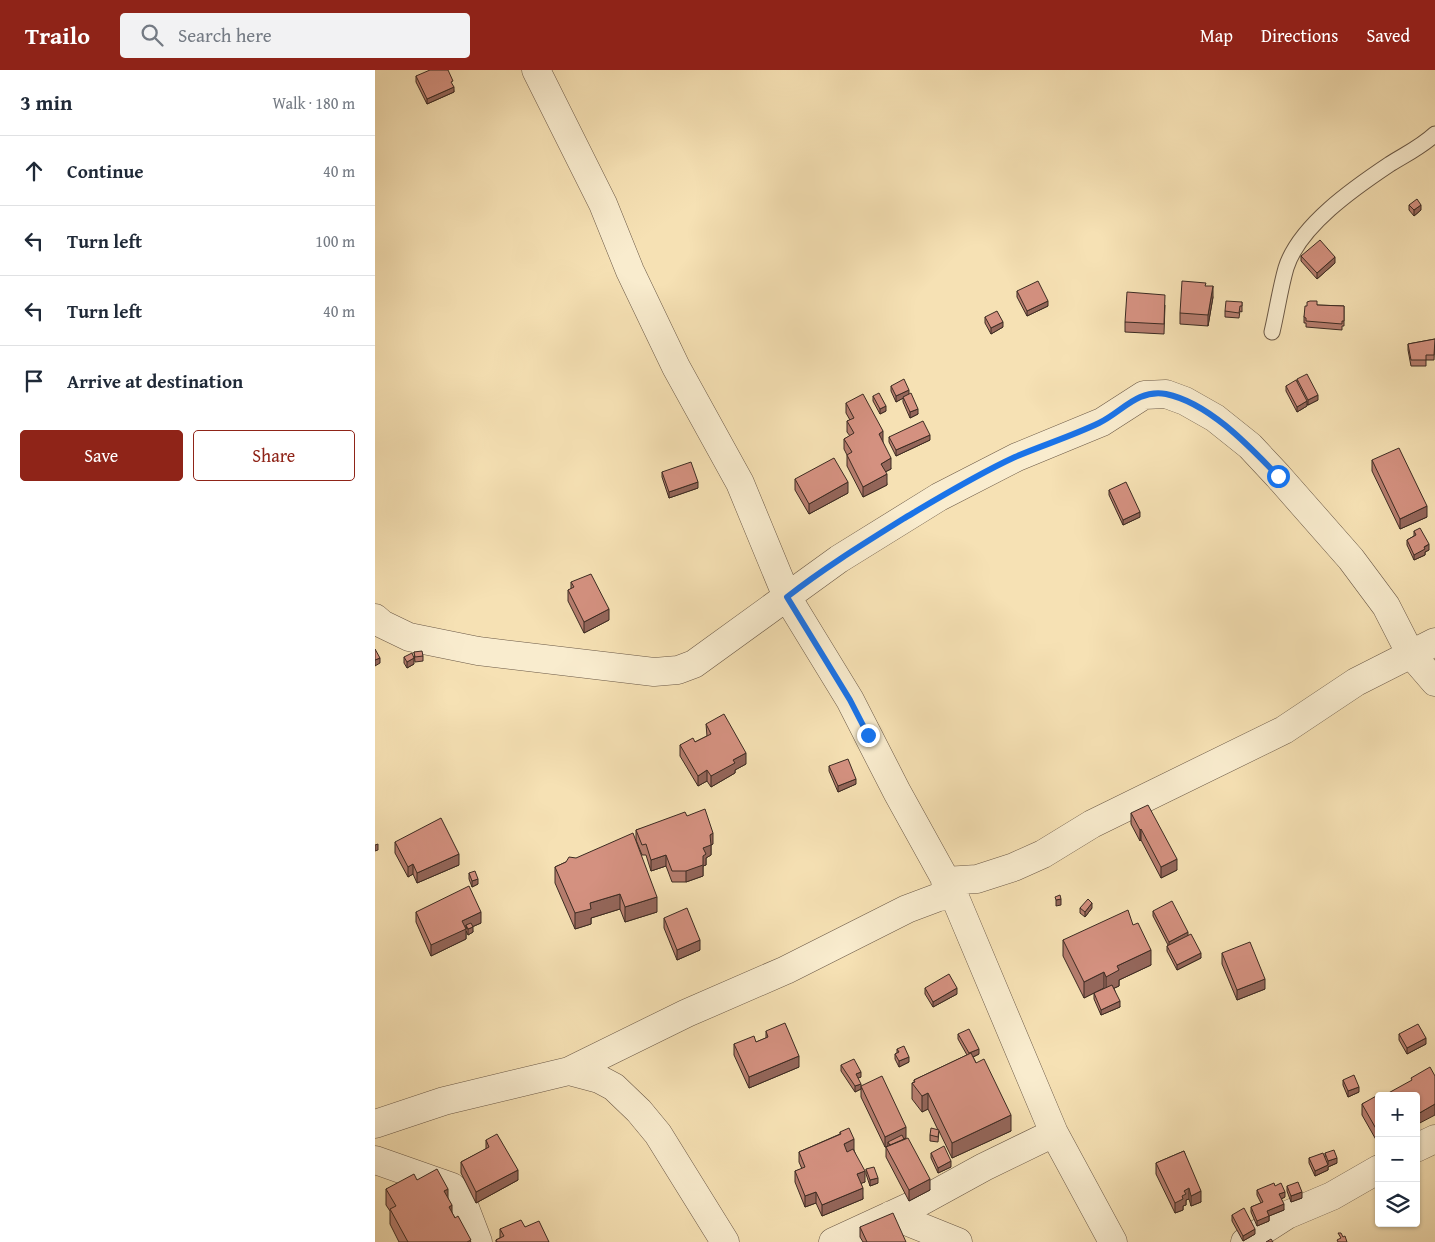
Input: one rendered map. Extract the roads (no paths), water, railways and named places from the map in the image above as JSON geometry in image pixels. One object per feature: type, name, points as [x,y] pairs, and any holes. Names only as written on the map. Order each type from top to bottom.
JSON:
[{"type":"street","points":[[536,70],[603,204],[630,271],[676,368],[741,483],[787,597],[850,700],[950,888],[1054,1133],[1113,1242]]},
{"type":"street","points":[[375,618],[382,624],[409,637],[478,650],[654,672],[677,670],[694,664],[866,542],[978,475],[1102,422],[1145,394],[1166,394],[1185,401],[1215,418],[1250,446],[1351,559],[1386,606],[1410,653],[1435,682]]},
{"type":"street","points":[[375,1124],[444,1101],[569,1071],[687,1013],[801,963],[907,909],[939,897],[950,888],[1014,867],[1043,854],[1093,824],[1284,730],[1356,682],[1435,642]]},
{"type":"street","points":[[569,1071],[599,1079],[614,1087],[639,1111],[658,1134],[725,1242]]},
{"type":"street","points":[[833,1242],[1054,1133]]},
{"type":"street","points":[[1420,1146],[1435,1139]]},
{"type":"street","points":[[375,1160],[452,1187],[462,1200],[478,1242]]},
{"type":"street","points":[[1245,1242],[1287,1215],[1332,1196],[1375,1171]]},
{"type":"street","points":[[891,1215],[958,1242]]},
{"type":"lane","points":[[1272,332],[1287,267],[1306,232],[1347,196],[1391,164],[1420,148],[1435,134]]}]
